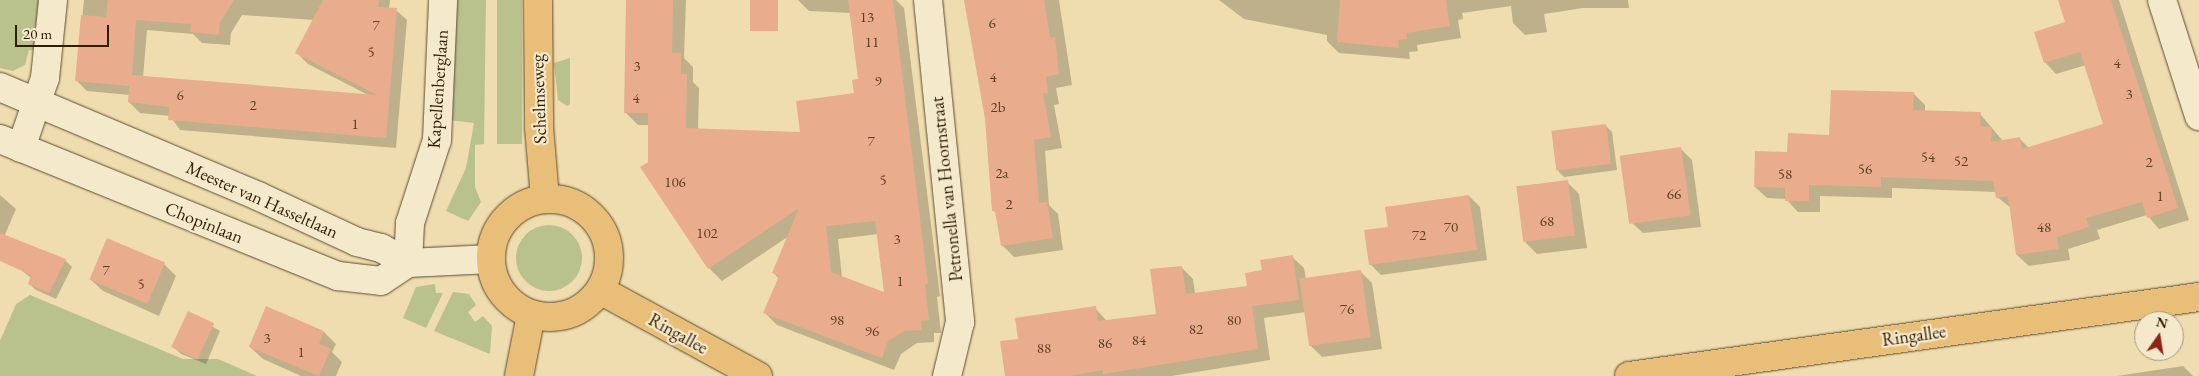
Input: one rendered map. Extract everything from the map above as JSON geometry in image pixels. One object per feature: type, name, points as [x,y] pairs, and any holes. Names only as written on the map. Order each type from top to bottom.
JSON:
[{"type":"main road","name":"Schelmseweg","points":[[538,0],[539,128],[545,198]]},
{"type":"main road","points":[[545,198],[566,201],[580,208],[601,226],[608,260],[607,275],[600,290],[588,304],[560,316],[531,315],[505,298],[494,279],[490,259],[494,240],[502,222],[512,212],[545,198]]},
{"type":"main road","name":"Ringallee","points":[[600,290],[758,376]]},
{"type":"main road","name":"Ringallee","points":[[1629,376],[2199,297]]},
{"type":"main road","points":[[519,376],[531,315]]},
{"type":"street","points":[[10,143],[38,103],[45,78],[53,0]]},
{"type":"street","name":"Kapellenberglaan","points":[[408,263],[410,223],[431,166],[437,140],[443,0]]},
{"type":"street","name":"Petronella van Hoornstraat","points":[[928,0],[960,322],[947,376]]},
{"type":"street","points":[[2162,0],[2199,116]]},
{"type":"street","name":"Meester van Hasseltlaan","points":[[0,87],[357,242],[381,248],[408,263]]},
{"type":"street","name":"Chopinlaan","points":[[10,143],[338,276],[381,281],[408,263]]},
{"type":"street","points":[[408,263],[490,259]]},
{"type":"green space","points":[[0,0],[40,0],[35,51],[29,50],[25,65],[13,71],[0,68]]},
{"type":"green space","points":[[453,0],[486,0],[484,144],[475,145],[475,187],[481,202],[468,221],[446,211],[466,168],[474,123],[450,120]]},
{"type":"green space","points":[[497,0],[522,0],[522,144],[497,144]]},
{"type":"green space","points":[[570,58],[570,104],[567,106],[558,100],[554,63]]},
{"type":"green space","points":[[549,225],[561,228],[572,235],[579,246],[582,258],[579,270],[572,281],[561,288],[549,291],[537,288],[526,281],[519,270],[516,258],[519,246],[526,235],[537,228]]},
{"type":"green space","points":[[435,284],[436,293],[443,293],[426,328],[403,318],[416,287]]},
{"type":"green space","points":[[453,292],[469,294],[476,305],[468,312],[475,322],[483,316],[492,326],[490,354],[434,331]]},
{"type":"green space","points":[[30,295],[183,359],[218,359],[257,376],[0,376],[0,341],[16,304]]},
{"type":"building","points":[[108,0],[234,0],[220,22],[219,35],[190,32],[191,24],[136,20],[132,75],[377,95],[295,53],[323,0],[379,0],[378,7],[397,8],[386,138],[168,120],[169,107],[128,102],[129,86],[75,81],[81,15],[106,17]]},
{"type":"building","points":[[626,0],[673,0],[672,53],[681,53],[681,74],[687,74],[686,128],[800,132],[796,101],[854,93],[852,80],[858,79],[848,0],[893,0],[928,284],[925,284],[929,320],[921,321],[922,330],[904,331],[888,341],[882,358],[763,313],[779,276],[772,273],[799,208],[708,269],[640,167],[648,162],[648,113],[624,113]],"holes":[[[875,221],[884,292],[831,272],[826,226]]]},
{"type":"building","points":[[750,0],[778,0],[778,31],[750,31]]},
{"type":"building","points":[[964,0],[1044,0],[1050,38],[1055,37],[1059,74],[1046,77],[1048,93],[1043,94],[1051,137],[1034,140],[1039,203],[1047,202],[1053,238],[1001,246],[995,211],[992,211],[985,119]]},
{"type":"building","points":[[1340,0],[1446,0],[1450,26],[1406,33],[1407,39],[1398,40],[1399,48],[1337,42]]},
{"type":"building","points":[[2058,0],[2111,0],[2178,208],[2147,218],[2142,202],[2086,218],[2089,227],[2057,237],[2059,249],[2016,255],[2008,196],[1996,198],[1993,181],[1881,177],[1881,187],[1809,185],[1809,201],[1785,201],[1785,188],[1754,187],[1755,151],[1787,152],[1788,133],[1829,135],[1831,90],[1914,92],[1913,110],[1981,112],[1980,126],[1992,127],[1991,142],[2020,137],[2022,149],[2103,124],[2080,52],[2044,63],[2034,32],[2065,22]]},
{"type":"building","points":[[1606,124],[1611,164],[1556,170],[1551,131]]},
{"type":"building","points":[[1681,147],[1691,215],[1629,224],[1620,156]]},
{"type":"building","points":[[1568,180],[1575,236],[1523,242],[1516,186]]},
{"type":"building","points":[[1469,195],[1477,250],[1369,265],[1364,230],[1388,227],[1385,207]]},
{"type":"building","points":[[0,233],[66,259],[49,293],[28,284],[31,275],[0,261]]},
{"type":"building","points":[[107,238],[165,263],[147,304],[89,279]]},
{"type":"building","points":[[1293,255],[1299,300],[1252,306],[1258,349],[1103,374],[1103,370],[1069,376],[1005,376],[1000,341],[1018,339],[1015,318],[1096,306],[1098,321],[1156,314],[1150,269],[1182,266],[1186,294],[1247,286],[1245,273],[1262,270],[1260,260]]},
{"type":"building","points":[[1361,270],[1370,337],[1309,346],[1300,279]]},
{"type":"building","points":[[266,306],[324,331],[319,344],[331,349],[319,376],[249,347]]},
{"type":"building","points":[[188,311],[214,323],[197,360],[171,347]]}]
